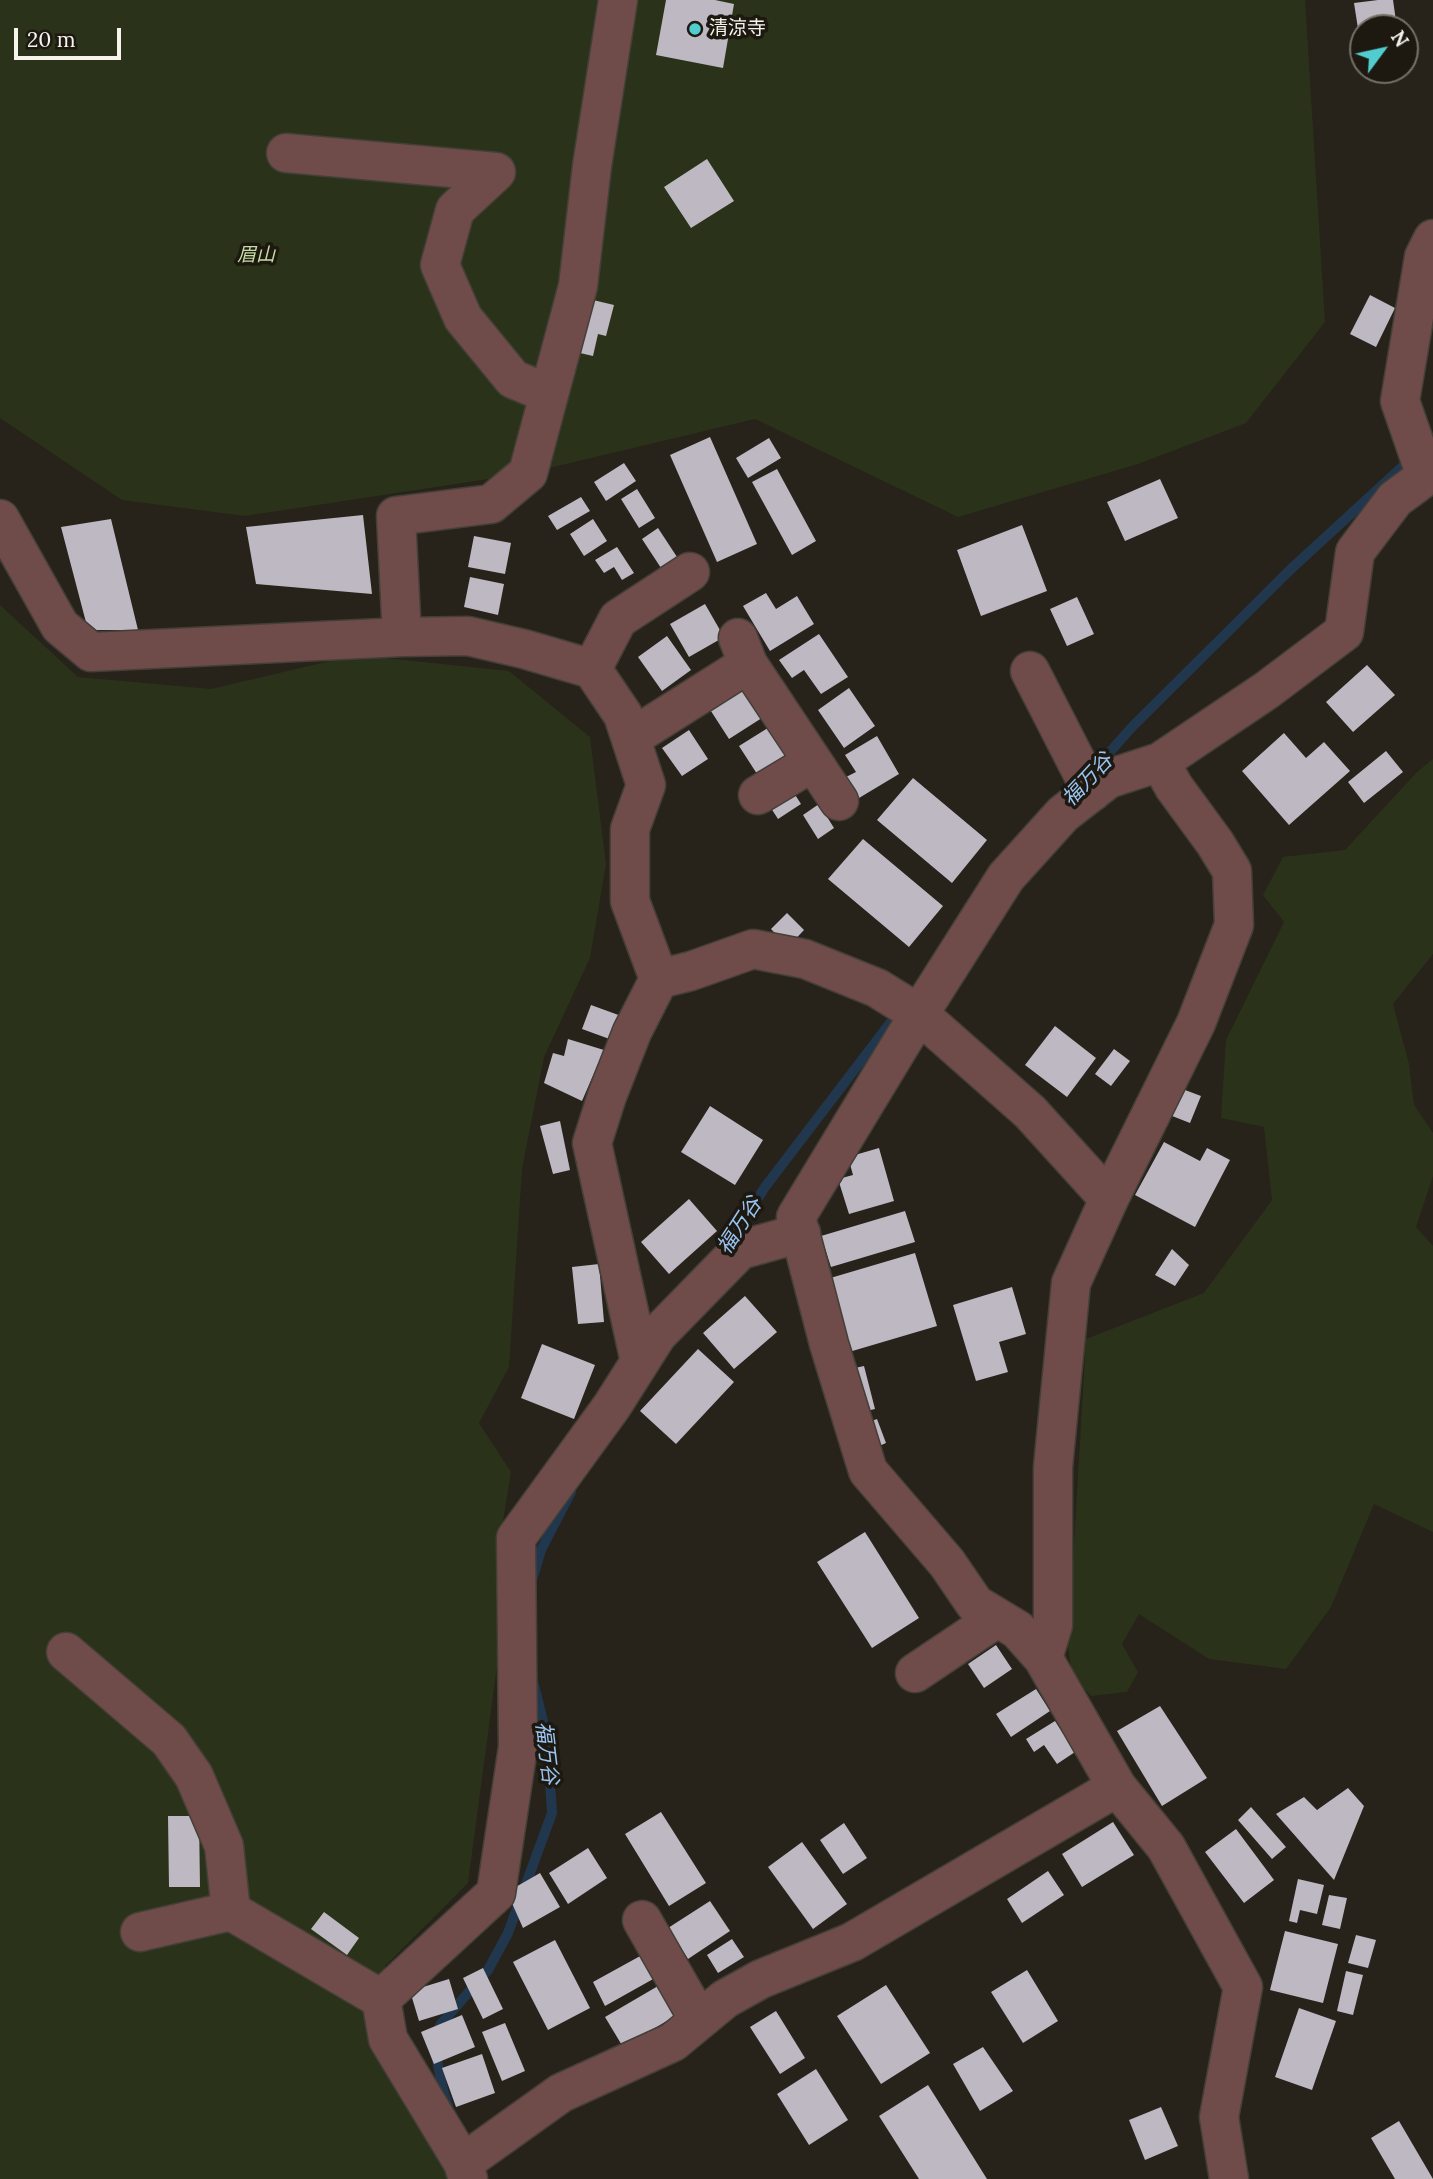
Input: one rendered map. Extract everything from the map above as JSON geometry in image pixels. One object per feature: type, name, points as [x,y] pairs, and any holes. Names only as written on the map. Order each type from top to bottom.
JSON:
[{"type":"street","points":[[402,637],[396,516],[491,504],[528,473],[578,286],[592,166],[618,0]]},
{"type":"street","points":[[286,153],[496,172],[455,209],[440,265],[463,318],[513,379],[548,394]]},
{"type":"street","points":[[1222,2176],[1219,2117],[1243,1987],[1166,1847],[1117,1787],[1044,1658],[1018,1630],[975,1604],[947,1563],[868,1471],[829,1344],[796,1217],[1006,877],[1063,814],[1108,779],[1160,762],[1268,690],[1344,632],[1354,552],[1395,499],[1429,474],[1400,401],[1424,257],[1433,239]]},
{"type":"street","points":[[0,519],[60,626],[91,652],[468,636],[592,669],[623,715],[646,785],[630,829],[630,901],[659,979],[632,1032],[607,1096],[593,1143],[640,1362]]},
{"type":"street","points":[[592,669],[618,619],[690,572]]},
{"type":"street","points":[[631,738],[743,651],[839,801]]},
{"type":"street","points":[[1030,671],[1092,792]]},
{"type":"street","points":[[758,795],[813,762]]},
{"type":"street","points":[[1044,1658],[1053,1625],[1052,1467],[1071,1283],[1109,1199],[1196,1023],[1234,925],[1232,871],[1160,762]]},
{"type":"street","points":[[659,979],[691,971],[753,949],[805,959],[877,988],[919,1014],[1030,1112],[1109,1199]]},
{"type":"street","points":[[381,1999],[496,1893],[518,1747],[516,1538],[612,1405],[657,1335],[740,1250],[801,1234]]},
{"type":"street","points":[[915,1673],[997,1618]]},
{"type":"street","points":[[66,1652],[169,1740],[194,1776],[225,1846],[231,1911]]},
{"type":"street","points":[[140,1933],[231,1911],[381,1999],[388,2039],[466,2171],[561,2093],[673,2042],[725,1999],[761,1979],[852,1942],[1117,1787]]},
{"type":"street","points":[[642,1920],[699,2020]]},
{"type":"green space","name":"眉山","points":[[0,0],[1305,0],[1325,322],[1246,423],[1138,464],[958,517],[755,419],[528,473],[245,516],[122,500],[0,418]]},
{"type":"green space","points":[[0,605],[78,677],[211,689],[356,655],[509,671],[590,737],[606,864],[590,958],[544,1057],[522,1169],[509,1367],[479,1423],[511,1472],[496,1564],[497,1666],[468,1883],[385,1966],[415,2083],[449,2179],[0,2179]]},
{"type":"green space","points":[[1433,759],[1433,954],[1393,1004],[1409,1064],[1414,1105],[1433,1133],[1433,1176],[1416,1227],[1433,1246],[1433,1532],[1374,1504],[1331,1607],[1286,1669],[1209,1659],[1139,1614],[1122,1644],[1138,1672],[1127,1692],[1091,1696],[1072,1675],[1061,1596],[1073,1562],[1086,1339],[1204,1293],[1272,1200],[1264,1127],[1221,1118],[1226,1040],[1284,922],[1263,895],[1283,857],[1345,850],[1417,772]]},
{"type":"building","name":"清涼寺","points":[[666,0],[715,0],[734,4],[723,68],[656,55]]},
{"type":"building","points":[[1393,0],[1395,14],[1356,14],[1354,3]]},
{"type":"building","points":[[707,159],[734,201],[691,228],[664,187]]},
{"type":"building","points":[[1370,295],[1395,308],[1376,347],[1350,334]]},
{"type":"building","points":[[593,300],[614,305],[606,336],[598,334],[593,356],[580,353]]},
{"type":"building","points":[[710,437],[757,544],[717,562],[670,455]]},
{"type":"building","points":[[769,438],[781,458],[748,478],[736,458]]},
{"type":"building","points":[[624,463],[636,481],[606,501],[594,482]]},
{"type":"building","points":[[777,469],[816,541],[792,555],[752,482]]},
{"type":"building","points":[[1160,479],[1178,518],[1125,541],[1107,502]]},
{"type":"building","points":[[637,489],[655,518],[639,528],[621,499]]},
{"type":"building","points":[[581,497],[590,511],[557,530],[548,516]]},
{"type":"building","points":[[363,515],[372,594],[256,584],[246,527]]},
{"type":"building","points":[[111,519],[138,630],[88,630],[61,527]]},
{"type":"building","points":[[593,519],[607,541],[584,556],[570,534]]},
{"type":"building","points":[[1022,525],[1047,591],[981,616],[957,550]]},
{"type":"building","points":[[658,528],[679,560],[663,571],[642,539]]},
{"type":"building","points":[[474,536],[511,543],[505,574],[468,567]]},
{"type":"building","points":[[617,547],[634,573],[622,580],[614,567],[604,573],[595,560]]},
{"type":"building","points":[[470,577],[504,584],[498,615],[464,607]]},
{"type":"building","points":[[766,593],[776,609],[797,596],[814,624],[770,651],[743,606]]},
{"type":"building","points":[[1077,597],[1094,634],[1067,646],[1050,609]]},
{"type":"building","points":[[705,604],[724,637],[689,657],[670,624]]},
{"type":"building","points":[[819,634],[848,677],[821,694],[804,670],[792,678],[779,660]]},
{"type":"building","points":[[667,636],[691,670],[662,691],[638,657]]},
{"type":"building","points":[[1367,665],[1395,695],[1353,732],[1326,702]]},
{"type":"building","points":[[745,685],[765,716],[729,739],[709,708]]},
{"type":"building","points":[[849,688],[875,726],[844,748],[818,710]]},
{"type":"building","points":[[771,726],[790,757],[759,777],[739,746]]},
{"type":"building","points":[[689,730],[708,759],[682,776],[662,748]]},
{"type":"building","points":[[1284,733],[1306,758],[1324,742],[1350,771],[1289,825],[1242,771]]},
{"type":"building","points":[[877,736],[899,774],[859,798],[846,777],[856,772],[845,755]]},
{"type":"building","points":[[1386,751],[1403,772],[1364,803],[1348,782]]},
{"type":"building","points":[[913,778],[987,840],[952,883],[877,820]]},
{"type":"building","points":[[792,790],[801,804],[778,819],[769,805]]},
{"type":"building","points":[[819,804],[834,828],[818,839],[803,815]]},
{"type":"building","points":[[863,839],[943,906],[909,947],[828,879]]},
{"type":"building","points":[[787,913],[804,930],[788,947],[771,929]]},
{"type":"building","points":[[591,1005],[624,1017],[615,1041],[582,1029]]},
{"type":"building","points":[[1055,1026],[1096,1058],[1067,1097],[1025,1065]]},
{"type":"building","points":[[568,1039],[604,1050],[582,1101],[544,1083],[553,1053],[564,1056]]},
{"type":"building","points":[[1114,1049],[1130,1061],[1111,1086],[1095,1074]]},
{"type":"building","points":[[1177,1087],[1201,1096],[1190,1123],[1167,1114]]},
{"type":"building","points":[[710,1106],[763,1140],[735,1185],[681,1152]]},
{"type":"building","points":[[560,1121],[570,1170],[553,1174],[540,1126]]},
{"type":"building","points":[[1164,1142],[1200,1161],[1207,1148],[1230,1160],[1195,1227],[1135,1195]]},
{"type":"building","points":[[879,1148],[894,1201],[849,1214],[838,1179],[853,1175],[848,1157]]},
{"type":"building","points":[[689,1199],[717,1231],[669,1274],[641,1242]]},
{"type":"building","points":[[905,1211],[915,1242],[831,1267],[821,1236]]},
{"type":"building","points":[[1172,1249],[1189,1265],[1175,1286],[1155,1275]]},
{"type":"building","points":[[915,1253],[937,1326],[849,1352],[827,1279]]},
{"type":"building","points":[[599,1264],[604,1322],[578,1324],[572,1267]]},
{"type":"building","points":[[1012,1287],[1026,1334],[999,1342],[1008,1372],[976,1381],[953,1305]]},
{"type":"building","points":[[745,1296],[777,1332],[734,1369],[703,1333]]},
{"type":"building","points":[[542,1344],[595,1365],[574,1419],[521,1398]]},
{"type":"building","points":[[698,1349],[734,1382],[676,1444],[640,1411]]},
{"type":"building","points":[[864,1366],[875,1409],[858,1413],[846,1370]]},
{"type":"building","points":[[877,1419],[886,1443],[870,1450],[861,1425]]},
{"type":"building","points":[[865,1532],[919,1618],[872,1648],[817,1562]]},
{"type":"building","points":[[996,1645],[1012,1669],[984,1688],[968,1664]]},
{"type":"building","points":[[1036,1689],[1050,1711],[1011,1737],[996,1714]]},
{"type":"building","points":[[1160,1706],[1207,1778],[1162,1806],[1117,1731]]},
{"type":"building","points":[[1055,1721],[1075,1752],[1057,1764],[1044,1745],[1034,1752],[1026,1739]]},
{"type":"building","points":[[1348,1788],[1364,1806],[1334,1880],[1276,1814],[1304,1797],[1317,1810]]},
{"type":"building","points":[[1251,1807],[1286,1847],[1272,1859],[1238,1820]]},
{"type":"building","points":[[661,1812],[706,1883],[669,1906],[625,1834]]},
{"type":"building","points":[[168,1816],[199,1816],[200,1887],[169,1887]]},
{"type":"building","points":[[1113,1822],[1134,1855],[1082,1887],[1062,1854]]},
{"type":"building","points":[[844,1823],[867,1858],[843,1874],[820,1840]]},
{"type":"building","points":[[1236,1829],[1274,1880],[1244,1903],[1205,1852]]},
{"type":"building","points":[[802,1842],[847,1904],[813,1929],[768,1867]]},
{"type":"building","points":[[588,1848],[607,1878],[568,1904],[549,1873]]},
{"type":"building","points":[[1048,1871],[1064,1895],[1022,1923],[1007,1899]]},
{"type":"building","points":[[540,1873],[560,1907],[523,1928],[507,1892]]},
{"type":"building","points":[[1298,1879],[1324,1885],[1317,1914],[1300,1910],[1297,1923],[1289,1921]]},
{"type":"building","points":[[1329,1895],[1347,1898],[1340,1929],[1322,1925]]},
{"type":"building","points":[[710,1901],[730,1931],[688,1959],[668,1928]]},
{"type":"building","points":[[324,1912],[359,1938],[347,1955],[311,1929]]},
{"type":"building","points":[[1285,1931],[1338,1944],[1323,2003],[1270,1990]]},
{"type":"building","points":[[1356,1935],[1376,1940],[1368,1968],[1348,1963]]},
{"type":"building","points":[[732,1939],[744,1957],[718,1973],[707,1955]]},
{"type":"building","points":[[555,1940],[590,2008],[548,2030],[513,1962]]},
{"type":"building","points":[[642,1955],[655,1978],[605,2006],[593,1982]]},
{"type":"building","points":[[483,1968],[503,2009],[483,2019],[463,1978]]},
{"type":"building","points":[[1027,1970],[1058,2021],[1023,2043],[991,1992]]},
{"type":"building","points":[[1346,1971],[1363,1975],[1353,2015],[1337,2011]]},
{"type":"building","points":[[449,1979],[458,2009],[419,2021],[410,1991]]},
{"type":"building","points":[[886,1985],[930,2053],[881,2084],[837,2016]]},
{"type":"building","points":[[658,1986],[675,2016],[623,2047],[605,2017]]},
{"type":"building","points":[[1299,2008],[1336,2021],[1312,2090],[1275,2077]]},
{"type":"building","points":[[776,2011],[805,2058],[780,2074],[750,2027]]},
{"type":"building","points":[[462,2015],[475,2047],[434,2064],[421,2032]]},
{"type":"building","points":[[505,2023],[525,2071],[502,2081],[482,2032]]},
{"type":"building","points":[[983,2047],[1013,2091],[980,2111],[953,2064]]},
{"type":"building","points":[[482,2054],[495,2093],[456,2107],[442,2068]]},
{"type":"building","points":[[816,2069],[848,2120],[809,2145],[777,2094]]},
{"type":"building","points":[[928,2085],[987,2179],[919,2179],[879,2116]]},
{"type":"building","points":[[1161,2107],[1178,2146],[1145,2160],[1129,2120]]},
{"type":"building","points":[[1399,2121],[1433,2179],[1395,2179],[1371,2138]]},
{"type":"waterway","name":"福万谷","points":[[1092,772],[1133,726],[1292,568],[1413,457]]},
{"type":"waterway","name":"福万谷","points":[[730,1243],[765,1187],[900,1010]]},
{"type":"waterway","name":"福万谷","points":[[532,1580],[541,1550],[571,1492]]},
{"type":"waterway","name":"福万谷","points":[[448,2106],[436,2055],[440,2025],[488,1970],[508,1933],[552,1813],[547,1737],[534,1685]]},
{"type":"place","name":"清涼寺","points":[[695,29]]}]
